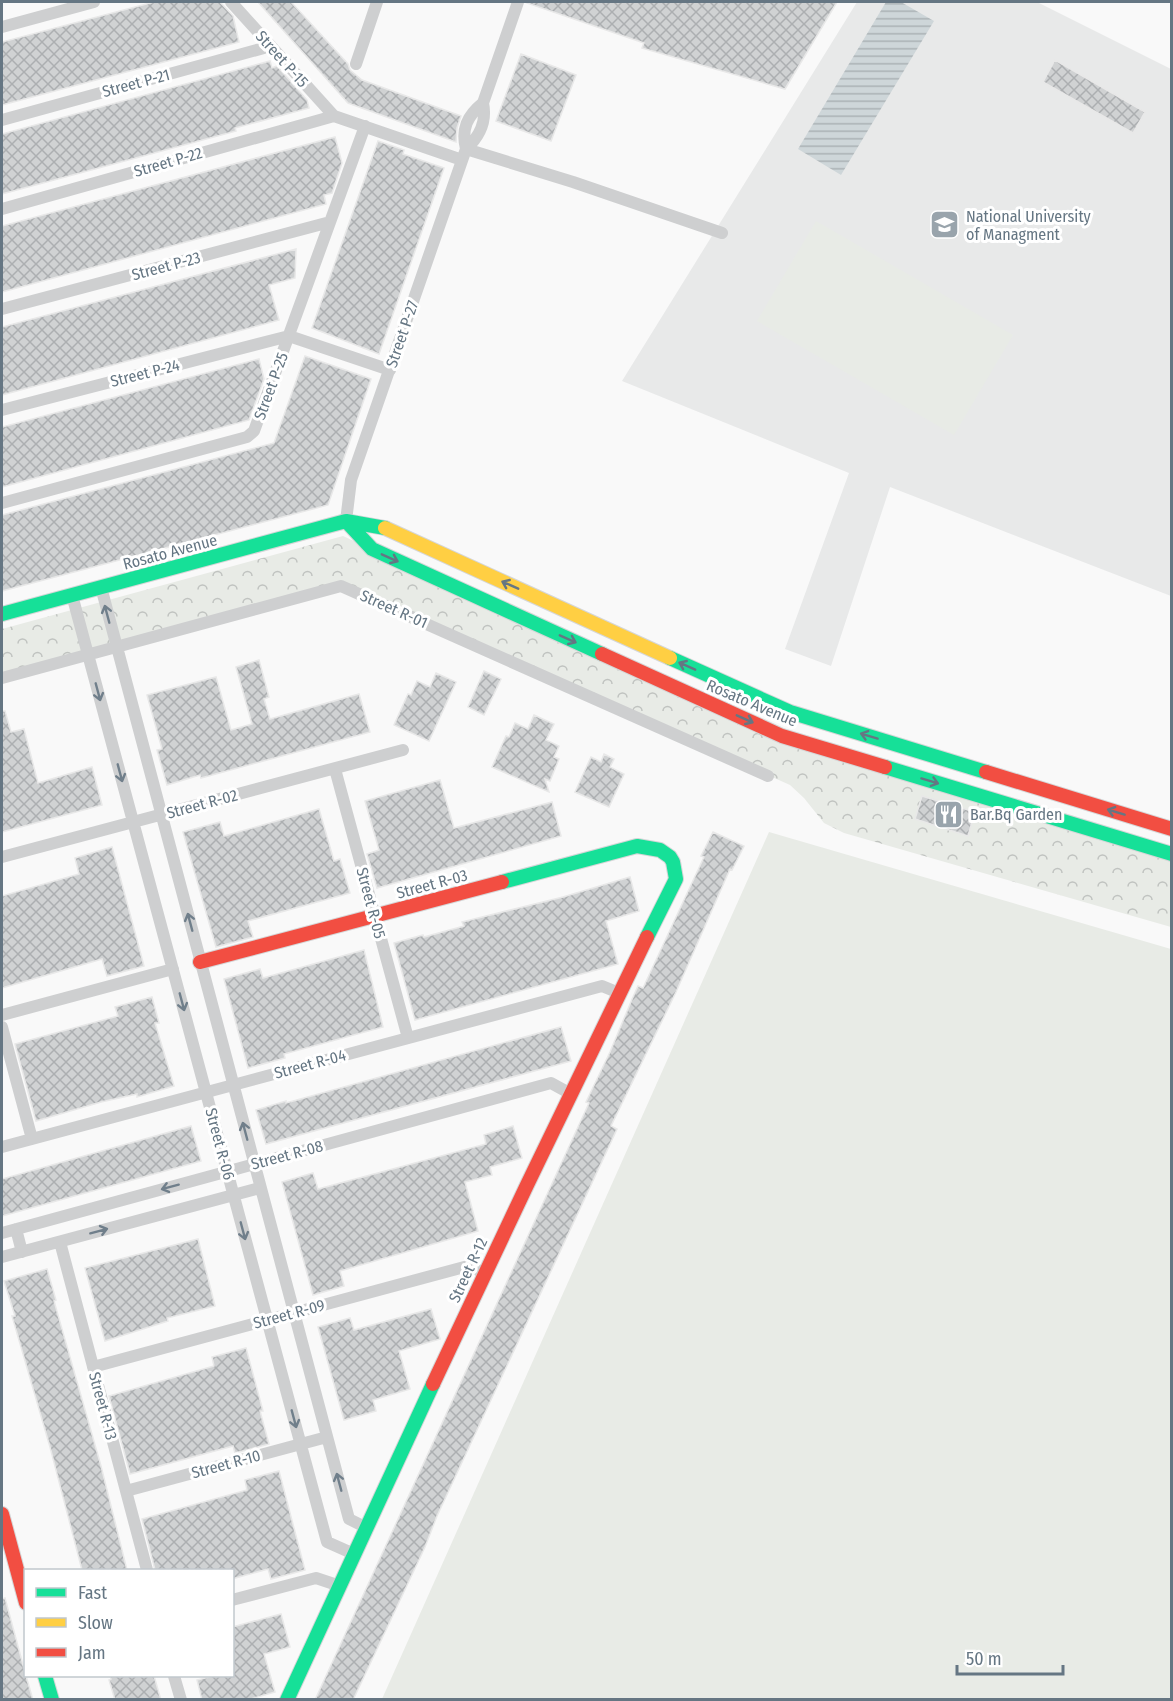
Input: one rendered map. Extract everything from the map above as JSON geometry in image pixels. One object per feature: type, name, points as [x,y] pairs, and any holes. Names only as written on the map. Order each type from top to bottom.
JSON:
[{"type":"street","points":[[2,27],[94,2]]},
{"type":"street","name":"Street P-15","points":[[231,2],[334,116]]},
{"type":"street","points":[[356,64],[377,2]]},
{"type":"street","points":[[483,103],[518,2]]},
{"type":"street","name":"Street P-21","points":[[2,120],[271,46]]},
{"type":"street","name":"Street P-27","points":[[346,521],[351,480],[464,154],[463,135],[472,112],[483,103],[486,115],[482,126],[477,139],[464,154]]},
{"type":"street","points":[[334,116],[464,154],[573,182],[722,233]]},
{"type":"street","name":"Street P-22","points":[[2,209],[334,116]]},
{"type":"street","name":"Street P-25","points":[[2,503],[247,437],[254,431],[365,126]]},
{"type":"street","name":"Street P-23","points":[[2,309],[330,222]]},
{"type":"street","points":[[289,336],[390,370]]},
{"type":"street","name":"Street P-24","points":[[2,410],[289,336]]},
{"type":"street","name":"Rosato Avenue","points":[[346,521],[372,549],[782,736],[1172,854]]},
{"type":"street","name":"Rosato Avenue","points":[[2,614],[346,521],[382,527],[790,712],[1172,829]]},
{"type":"street","name":"Street R-01","points":[[2,678],[341,586],[768,776]]},
{"type":"street","name":"Street R-06","points":[[101,587],[349,1519],[367,1528]]},
{"type":"street","name":"Street R-06","points":[[72,595],[327,1542],[354,1554]]},
{"type":"street","name":"Street R-02","points":[[2,857],[403,750]]},
{"type":"street","name":"Street R-05","points":[[335,769],[408,1038]]},
{"type":"street","name":"Street R-03","points":[[200,962],[637,846],[657,847],[671,856]]},
{"type":"street","name":"Street R-12","points":[[287,1700],[485,1273],[676,879],[676,866],[671,856]]},
{"type":"street","points":[[2,1015],[173,969]]},
{"type":"street","name":"Street R-04","points":[[2,1147],[602,986],[619,993]]},
{"type":"street","points":[[2,1027],[32,1139]]},
{"type":"street","name":"Street R-08","points":[[2,1233],[551,1083],[571,1094]]},
{"type":"street","name":"Street R-08","points":[[2,1257],[260,1188]]},
{"type":"street","points":[[16,1229],[22,1252]]},
{"type":"street","name":"Street R-13","points":[[60,1242],[147,1569]]},
{"type":"street","name":"Street R-09","points":[[93,1367],[468,1266],[485,1273]]},
{"type":"street","name":"Street R-10","points":[[126,1491],[327,1437]]},
{"type":"street","points":[[2,1514],[24,1596]]},
{"type":"street","points":[[234,1599],[316,1578],[340,1586]]},
{"type":"street","points":[[45,1677],[52,1700]]},
{"type":"street","points":[[174,1677],[181,1700]]},
{"type":"shaded area","name":"National University of Managment","points":[[857,2],[1037,2],[1171,69],[1171,596],[890,487],[831,666],[785,649],[849,473],[622,381]]},
{"type":"shaded area","points":[[886,2],[901,2],[934,21],[841,175],[798,149]]},
{"type":"green space","points":[[816,221],[1013,335],[954,435],[757,321]]},
{"type":"green space","points":[[343,536],[782,736],[1171,854],[1171,927],[844,833],[824,823],[790,785],[341,586],[2,678],[2,629]]},
{"type":"green space","points":[[769,832],[1171,949],[1171,1699],[382,1699]]},
{"type":"building","points":[[154,2],[220,2],[233,16],[239,42],[2,105],[2,42]]},
{"type":"building","points":[[258,2],[291,2],[348,64],[350,70],[362,80],[461,116],[456,142],[348,103]]},
{"type":"building","points":[[528,2],[837,2],[785,89],[642,48],[644,43]]},
{"type":"building","points":[[521,54],[576,75],[551,141],[496,121]]},
{"type":"building","points":[[1055,60],[1145,112],[1133,133],[1043,82]]},
{"type":"building","points":[[270,61],[272,68],[277,66],[307,100],[309,108],[235,128],[236,131],[2,194],[2,134]]},
{"type":"building","points":[[335,137],[342,163],[332,193],[324,195],[326,204],[2,292],[2,226]]},
{"type":"building","points":[[378,141],[404,150],[403,154],[444,168],[379,354],[312,328]]},
{"type":"building","points":[[296,249],[295,278],[269,285],[279,320],[2,395],[2,327]]},
{"type":"building","points":[[305,356],[371,379],[328,505],[2,591],[2,515],[274,443]]},
{"type":"building","points":[[259,359],[264,379],[249,420],[2,487],[2,427]]},
{"type":"building","points":[[259,660],[269,697],[264,699],[270,719],[359,694],[370,732],[201,778],[200,775],[167,785],[157,750],[162,749],[147,695],[216,677],[231,730],[252,724],[236,667]]},
{"type":"building","points":[[484,671],[501,679],[484,715],[468,707]]},
{"type":"building","points":[[436,673],[456,682],[429,741],[394,725],[408,694],[411,695],[417,681],[430,687]]},
{"type":"building","points":[[2,711],[5,711],[11,732],[24,729],[38,783],[92,767],[102,805],[2,832]]},
{"type":"building","points":[[534,715],[554,724],[546,740],[559,746],[554,757],[559,759],[550,781],[545,779],[549,792],[492,767],[506,736],[509,737],[515,723],[528,729]]},
{"type":"building","points":[[604,754],[614,759],[610,767],[624,774],[609,807],[575,792],[591,757],[601,762]]},
{"type":"building","points":[[440,780],[454,828],[552,802],[561,836],[377,888],[367,854],[379,850],[365,801]]},
{"type":"building","points":[[922,796],[975,812],[968,836],[915,819]]},
{"type":"building","points":[[319,809],[334,861],[340,859],[350,893],[248,921],[253,937],[216,947],[183,832],[220,822],[224,836]]},
{"type":"building","points":[[713,832],[744,846],[732,870],[730,869],[676,992],[611,1126],[617,1129],[353,1700],[315,1700],[589,1103],[586,1102],[638,986],[643,988],[704,857],[701,856]]},
{"type":"building","points":[[112,847],[144,966],[107,976],[102,959],[2,988],[2,896],[79,874],[75,858]]},
{"type":"building","points":[[630,877],[639,911],[606,921],[618,964],[415,1020],[394,943],[464,926],[462,922],[563,897]]},
{"type":"building","points":[[364,950],[383,1027],[284,1054],[285,1058],[248,1068],[224,979],[260,969],[263,978]]},
{"type":"building","points":[[152,997],[159,1023],[155,1023],[174,1086],[137,1097],[137,1094],[101,1102],[36,1121],[15,1044],[118,1016],[115,1007]]},
{"type":"building","points":[[561,1027],[571,1061],[266,1144],[256,1110]]},
{"type":"building","points":[[191,1126],[201,1161],[2,1216],[2,1179]]},
{"type":"building","points":[[513,1126],[522,1158],[490,1167],[492,1175],[465,1182],[478,1231],[340,1271],[344,1286],[313,1295],[282,1182],[313,1173],[318,1189],[486,1144],[484,1135]]},
{"type":"building","points":[[198,1239],[215,1306],[167,1318],[168,1321],[105,1341],[85,1268]]},
{"type":"building","points":[[47,1269],[127,1569],[82,1569],[4,1281]]},
{"type":"building","points":[[431,1309],[440,1339],[399,1351],[410,1389],[373,1400],[376,1411],[344,1420],[318,1327],[350,1318],[354,1330]]},
{"type":"building","points":[[246,1348],[263,1411],[260,1411],[269,1444],[235,1453],[233,1446],[130,1474],[109,1396],[214,1366],[212,1357]]},
{"type":"building","points":[[279,1471],[305,1570],[271,1579],[268,1569],[234,1578],[234,1569],[155,1569],[142,1519],[247,1490],[245,1480]]},
{"type":"building","points":[[5,1598],[24,1667],[24,1677],[27,1677],[33,1700],[2,1700],[2,1599]]},
{"type":"building","points":[[281,1614],[290,1647],[264,1654],[275,1692],[247,1700],[202,1700],[197,1680],[209,1677],[234,1677],[234,1626]]},
{"type":"building","points":[[110,1677],[154,1677],[161,1700],[115,1700],[109,1680]]},
{"type":"traffic: fast","points":[[346,521],[372,549],[602,654]]},
{"type":"traffic: fast","points":[[2,614],[346,521],[385,528]]},
{"type":"traffic: fast","points":[[670,658],[790,712],[986,772]]},
{"type":"traffic: fast","points":[[885,767],[1172,854]]},
{"type":"traffic: fast","points":[[502,882],[637,846],[660,850],[673,862],[676,879],[647,937]]},
{"type":"traffic: fast","points":[[287,1700],[433,1384]]},
{"type":"traffic: fast","points":[[45,1677],[52,1700]]},
{"type":"traffic: slow","points":[[385,528],[670,658]]},
{"type":"traffic: jam","points":[[602,654],[782,736],[885,767]]},
{"type":"traffic: jam","points":[[986,772],[1172,829]]},
{"type":"traffic: jam","points":[[200,962],[502,882]]},
{"type":"traffic: jam","points":[[433,1384],[647,937]]},
{"type":"traffic: jam","points":[[2,1514],[24,1596]]},
{"type":"place","name":"National University of Managment","points":[[945,225]]},
{"type":"place","name":"Bar.Bq Garden","points":[[949,814]]}]
